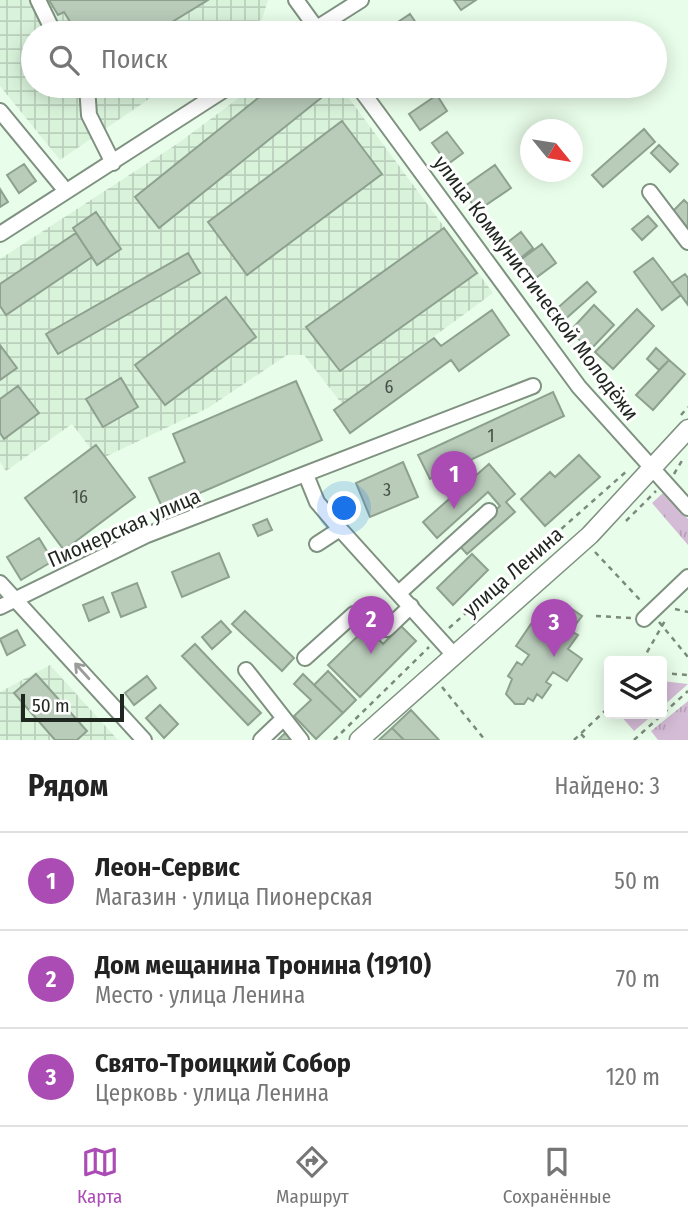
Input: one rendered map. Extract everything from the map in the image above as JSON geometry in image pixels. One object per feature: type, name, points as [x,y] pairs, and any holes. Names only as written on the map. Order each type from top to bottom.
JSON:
[{"type":"main road","name":"улица Ленина","points":[[359,740],[453,654],[590,536],[646,464],[683,423]]},
{"type":"street","points":[[38,0],[48,21]]},
{"type":"street","points":[[296,0],[308,21]]},
{"type":"street","points":[[331,21],[361,0]]},
{"type":"street","points":[[88,98],[89,116],[113,163]]},
{"type":"street","points":[[0,234],[212,98]]},
{"type":"street","name":"улица Коммунистической Молодёжи","points":[[367,98],[579,387],[688,508]]},
{"type":"street","points":[[0,111],[66,191]]},
{"type":"street","points":[[650,192],[688,242]]},
{"type":"street","name":"Пионерская улица","points":[[0,607],[147,535],[533,386]]},
{"type":"street","points":[[306,475],[317,502],[453,654]]},
{"type":"street","points":[[400,592],[489,512]]},
{"type":"street","points":[[317,544],[340,529]]},
{"type":"street","points":[[644,620],[688,577]]},
{"type":"street","points":[[0,583],[144,740]]},
{"type":"street","points":[[305,658],[354,614],[366,616],[387,629],[411,606]]},
{"type":"street","points":[[246,670],[301,740]]},
{"type":"street","points":[[261,740],[283,719]]},
{"type":"path","points":[[683,423],[688,407]]},
{"type":"path","points":[[334,740],[439,636],[646,464]]},
{"type":"path","points":[[645,656],[661,625],[682,603]]},
{"type":"path","points":[[596,616],[644,620]]},
{"type":"path","points":[[667,673],[688,675]]},
{"type":"path","points":[[440,684],[485,740]]},
{"type":"path","points":[[634,740],[688,691]]},
{"type":"path","points":[[574,740],[604,713]]},
{"type":"path","points":[[581,734],[587,740]]},
{"type":"shaded area","points":[[0,0],[268,0],[259,21],[21,21],[21,98],[150,98],[60,160],[0,86]]},
{"type":"shaded area","points":[[239,98],[349,98],[493,293],[342,404],[304,355],[287,355],[208,408],[105,457],[96,445],[91,449],[72,424],[6,471],[0,462],[0,259],[177,144]]},
{"type":"shaded area","points":[[50,665],[118,740],[0,740],[0,692]]},
{"type":"green space","points":[[664,492],[688,519],[688,545],[652,503]]},
{"type":"green space","points":[[667,682],[688,684],[667,703]]},
{"type":"green space","points":[[688,701],[688,740],[658,740],[651,731]]},
{"type":"green space","points":[[623,719],[648,719],[634,731]]},
{"type":"building","points":[[49,0],[208,0],[174,21],[70,21],[64,12],[58,15]]},
{"type":"building","points":[[454,0],[476,0],[461,10]]},
{"type":"building","points":[[410,14],[415,21],[400,21]]},
{"type":"building","points":[[258,98],[321,98],[159,228],[135,197]]},
{"type":"building","points":[[433,98],[439,98],[447,111],[420,130],[409,114]]},
{"type":"building","points":[[342,121],[382,174],[247,275],[208,222]]},
{"type":"building","points":[[644,129],[655,142],[603,187],[592,175]]},
{"type":"building","points":[[447,132],[463,153],[448,164],[432,143]]},
{"type":"building","points":[[659,145],[678,164],[670,172],[651,153]]},
{"type":"building","points":[[24,164],[36,181],[19,193],[7,175]]},
{"type":"building","points":[[495,165],[511,188],[477,211],[462,188]]},
{"type":"building","points":[[0,189],[8,202],[0,207]]},
{"type":"building","points":[[684,200],[688,204],[688,228],[673,211]]},
{"type":"building","points":[[96,212],[121,249],[97,265],[73,228]]},
{"type":"building","points":[[648,216],[657,226],[642,240],[632,229]]},
{"type":"building","points":[[444,228],[477,273],[340,371],[306,327]]},
{"type":"building","points":[[521,232],[533,248],[517,261],[504,245]]},
{"type":"building","points":[[76,233],[92,257],[6,315],[0,306],[0,284]]},
{"type":"building","points":[[542,244],[556,263],[533,280],[519,261]]},
{"type":"building","points":[[188,253],[200,273],[58,354],[46,334]]},
{"type":"building","points":[[653,258],[681,295],[662,310],[634,272]]},
{"type":"building","points":[[685,274],[688,278],[688,305],[672,283]]},
{"type":"building","points":[[587,282],[596,292],[562,322],[553,312]]},
{"type":"building","points":[[226,297],[256,337],[165,405],[135,365]]},
{"type":"building","points":[[594,305],[614,325],[590,350],[570,331]]},
{"type":"building","points":[[637,309],[654,326],[613,369],[595,352]]},
{"type":"building","points":[[492,310],[509,335],[459,371],[451,360],[350,433],[334,410],[434,338],[441,346]]},
{"type":"building","points":[[0,345],[17,368],[0,380]]},
{"type":"building","points":[[656,348],[669,360],[659,370],[647,359]]},
{"type":"building","points":[[669,360],[685,374],[653,410],[636,395]]},
{"type":"building","points":[[121,378],[138,407],[103,427],[86,399]]},
{"type":"building","points":[[296,381],[322,440],[163,509],[149,478],[185,462],[173,434]]},
{"type":"building","points":[[18,386],[39,413],[4,439],[0,433],[0,399]]},
{"type":"building","points":[[553,392],[564,416],[430,479],[418,455]]},
{"type":"building","points":[[96,445],[135,497],[64,550],[25,498]]},
{"type":"building","points":[[579,455],[600,477],[545,526],[521,499],[550,472],[555,477]]},
{"type":"building","points":[[403,462],[418,497],[370,517],[356,483]]},
{"type":"building","points":[[489,464],[515,494],[506,502],[515,512],[467,554],[457,543],[500,506],[488,492],[437,538],[423,522]]},
{"type":"building","points":[[267,519],[272,530],[258,536],[253,525]]},
{"type":"building","points":[[39,538],[53,561],[21,580],[7,557]]},
{"type":"building","points":[[219,553],[229,577],[182,597],[172,572]]},
{"type":"building","points":[[472,554],[488,570],[453,605],[437,588]]},
{"type":"building","points":[[137,583],[146,607],[121,617],[112,593]]},
{"type":"building","points":[[103,597],[109,612],[89,621],[83,605]]},
{"type":"building","points":[[569,607],[582,616],[571,631],[578,635],[568,649],[582,659],[567,681],[553,672],[546,682],[551,685],[542,698],[537,694],[533,701],[528,698],[524,704],[515,704],[506,694],[512,679],[508,676],[517,662],[522,665],[529,655],[516,646],[531,624],[544,633],[553,619],[559,623]]},
{"type":"building","points":[[245,611],[294,658],[282,671],[232,624]]},
{"type":"building","points":[[221,621],[231,632],[212,649],[202,637]]},
{"type":"building","points":[[401,626],[416,641],[360,697],[328,665],[367,627],[383,644]]},
{"type":"building","points":[[17,630],[25,645],[7,655],[0,639]]},
{"type":"building","points":[[195,644],[261,713],[248,725],[182,656]]},
{"type":"building","points":[[328,671],[356,700],[343,713],[314,685]]},
{"type":"building","points":[[36,674],[87,731],[77,740],[55,740],[14,693]]},
{"type":"building","points":[[303,674],[343,713],[316,739],[294,716],[311,700],[294,684]]},
{"type":"building","points":[[147,676],[156,688],[134,705],[125,693]]},
{"type":"building","points":[[160,705],[178,724],[164,738],[146,718]]},
{"type":"building","points":[[411,710],[439,740],[404,740],[392,728]]},
{"type":"building","points":[[392,728],[404,740],[379,740]]},
{"type":"building","points":[[285,733],[293,740],[278,740]]},
{"type":"place","name":"Леон-Сервис","points":[[454,509]]},
{"type":"place","name":"Дом мещанина Тронина (1910)","points":[[371,654]]},
{"type":"place","name":"Свято-Троицкий Собор","points":[[554,657]]}]
